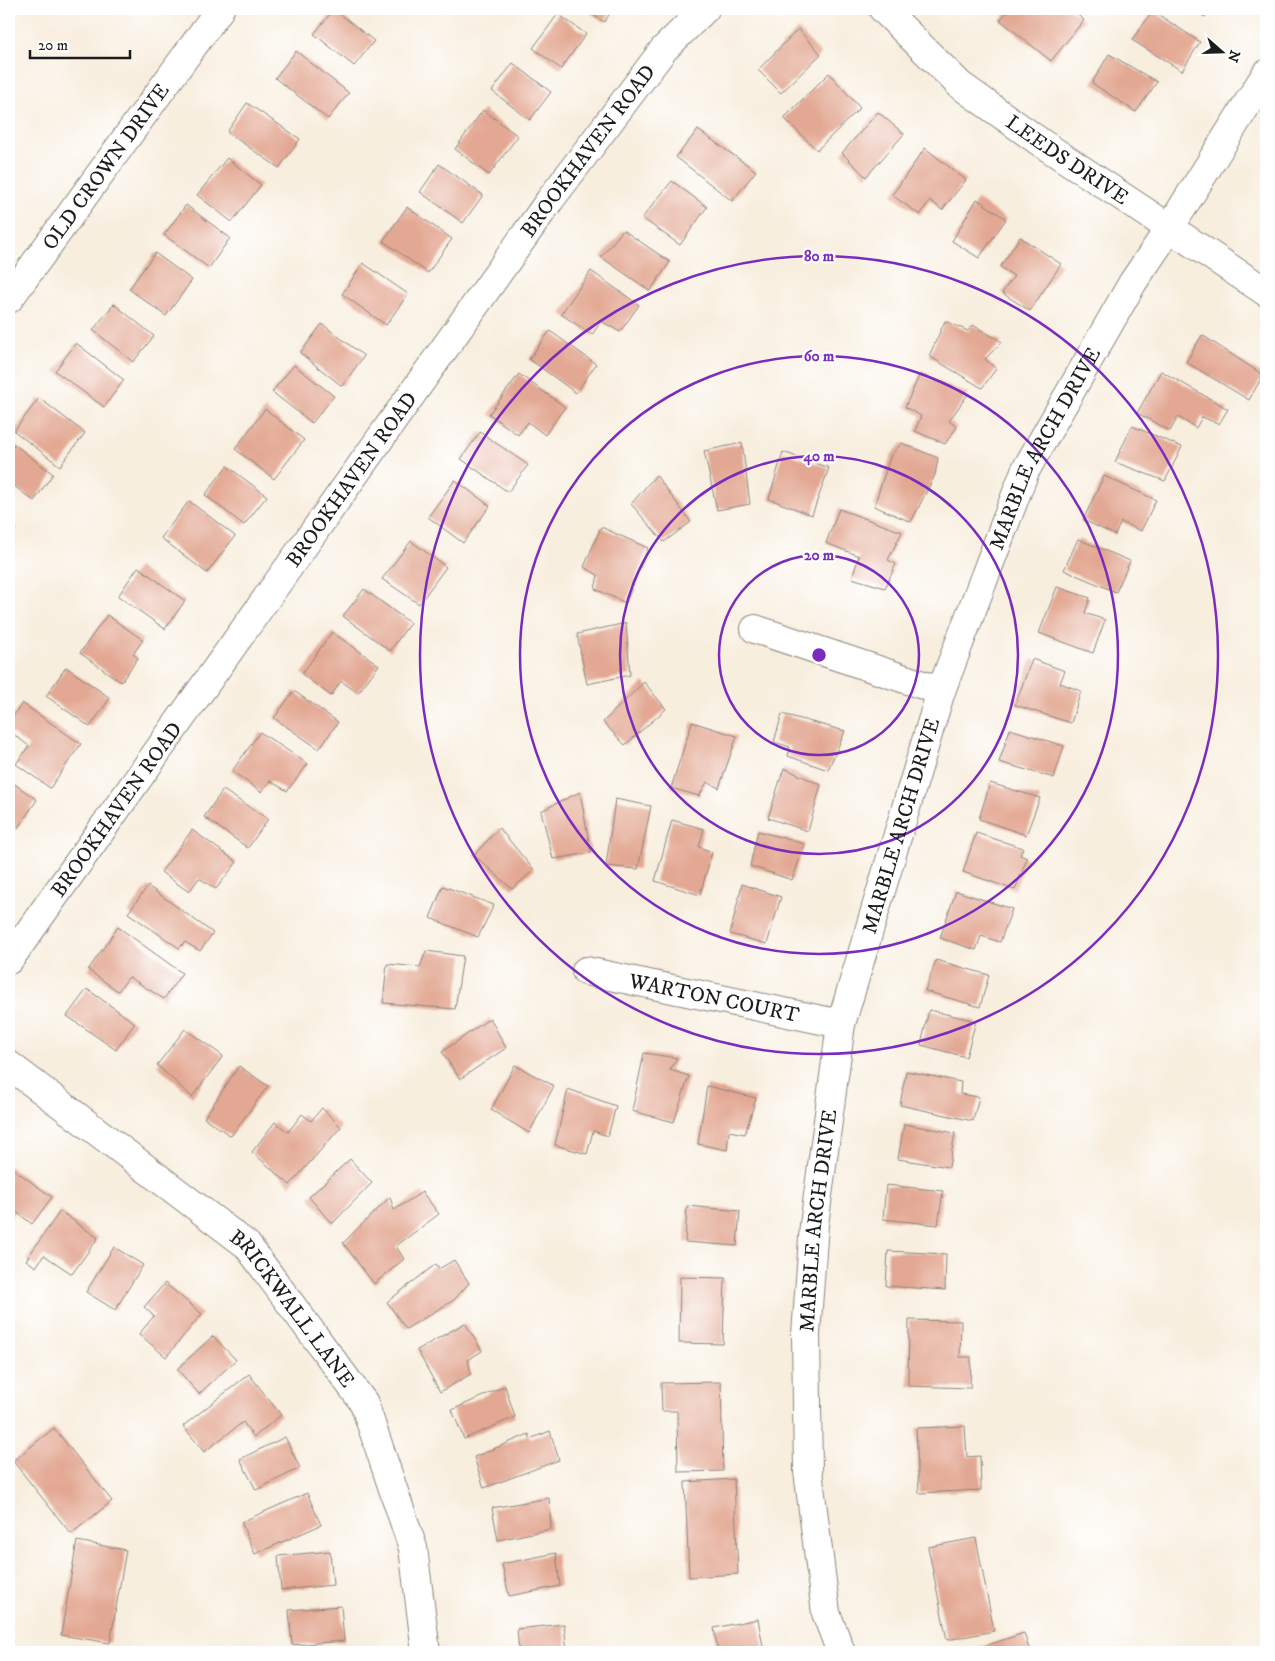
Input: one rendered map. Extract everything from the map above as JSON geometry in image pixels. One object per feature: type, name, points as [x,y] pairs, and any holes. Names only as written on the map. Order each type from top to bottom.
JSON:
[{"type":"street","name":"OLD CROWN DRIVE","points":[[9,299],[220,9]]},
{"type":"street","name":"BROOKHAVEN ROAD","points":[[9,960],[550,200],[664,49],[705,9]]},
{"type":"street","name":"LEEDS DRIVE","points":[[883,9],[960,85],[1040,142],[1266,292]]},
{"type":"street","name":"MARBLE ARCH DRIVE","points":[[841,1652],[826,1613],[808,1471],[806,1334],[814,1225],[841,1024],[941,690],[1025,472],[1133,282],[1169,229],[1266,74]]},
{"type":"street","points":[[755,629],[941,690]]},
{"type":"street","name":"WARTON COURT","points":[[586,971],[841,1024]]},
{"type":"street","name":"BRICKWALL LANE","points":[[9,1065],[248,1245],[364,1403],[413,1548],[426,1652]]},
{"type":"building","points":[[334,9],[374,41],[354,66],[314,34]]},
{"type":"building","points":[[584,9],[613,9],[604,22]]},
{"type":"building","points":[[1010,9],[1070,9],[1084,20],[1051,61],[1000,20]]},
{"type":"building","points":[[1191,9],[1208,9],[1205,17]]},
{"type":"building","points":[[1153,11],[1200,42],[1182,71],[1132,40]]},
{"type":"building","points":[[558,14],[586,34],[561,69],[533,48]]},
{"type":"building","points":[[798,29],[821,54],[781,93],[758,70]]},
{"type":"building","points":[[296,51],[349,93],[328,119],[275,78]]},
{"type":"building","points":[[1109,54],[1157,82],[1136,112],[1092,83]]},
{"type":"building","points":[[513,63],[551,92],[530,120],[492,91]]},
{"type":"building","points":[[829,73],[860,108],[817,150],[784,118]]},
{"type":"building","points":[[247,103],[300,139],[279,168],[227,132]]},
{"type":"building","points":[[483,110],[518,136],[489,175],[455,149]]},
{"type":"building","points":[[878,112],[904,134],[866,177],[842,153]]},
{"type":"building","points":[[698,130],[756,171],[732,201],[676,157]]},
{"type":"building","points":[[925,148],[966,180],[942,210],[930,200],[920,215],[892,195]]},
{"type":"building","points":[[227,158],[261,185],[232,222],[197,195]]},
{"type":"building","points":[[439,164],[483,195],[463,223],[420,192]]},
{"type":"building","points":[[672,181],[707,207],[680,245],[642,218]]},
{"type":"building","points":[[977,199],[1006,219],[979,258],[952,241]]},
{"type":"building","points":[[186,205],[230,238],[209,268],[164,235]]},
{"type":"building","points":[[407,207],[452,239],[428,273],[383,241]]},
{"type":"building","points":[[623,230],[670,262],[650,291],[601,257]]},
{"type":"building","points":[[1020,237],[1061,264],[1030,311],[1002,293],[1014,276],[1000,267]]},
{"type":"building","points":[[155,253],[192,280],[166,316],[129,289]]},
{"type":"building","points":[[363,263],[408,294],[386,325],[342,294]]},
{"type":"building","points":[[591,271],[639,305],[620,332],[601,321],[592,335],[561,314]]},
{"type":"building","points":[[114,304],[154,336],[133,362],[93,330]]},
{"type":"building","points":[[945,321],[968,331],[973,325],[1002,342],[985,359],[996,369],[982,388],[929,356]]},
{"type":"building","points":[[322,324],[364,356],[342,386],[300,353]]},
{"type":"building","points":[[550,331],[596,364],[576,393],[529,359]]},
{"type":"building","points":[[1202,335],[1263,375],[1249,400],[1186,362]]},
{"type":"building","points":[[76,343],[124,380],[104,407],[55,371]]},
{"type":"building","points":[[294,365],[334,396],[312,423],[272,392]]},
{"type":"building","points":[[1161,371],[1228,409],[1219,424],[1202,417],[1196,428],[1178,417],[1170,431],[1137,413]]},
{"type":"building","points":[[519,374],[565,407],[545,435],[528,422],[518,435],[489,414]]},
{"type":"building","points":[[920,374],[968,394],[949,421],[957,427],[945,444],[915,431],[921,416],[905,407]]},
{"type":"building","points":[[39,398],[85,433],[60,466],[14,431]]},
{"type":"building","points":[[265,409],[304,440],[274,479],[235,449]]},
{"type":"building","points":[[1132,426],[1182,447],[1165,481],[1115,462]]},
{"type":"building","points":[[480,432],[528,465],[508,492],[461,459]]},
{"type":"building","points":[[742,443],[750,504],[717,510],[704,451]]},
{"type":"building","points":[[902,443],[938,458],[935,475],[911,522],[874,506],[891,455]]},
{"type":"building","points":[[14,444],[53,474],[34,501],[9,482],[9,450]]},
{"type":"building","points":[[783,452],[829,468],[812,515],[769,499]]},
{"type":"building","points":[[227,466],[267,496],[244,525],[205,495]]},
{"type":"building","points":[[656,475],[691,522],[664,542],[631,504]]},
{"type":"building","points":[[1104,476],[1156,500],[1141,531],[1121,522],[1115,535],[1083,520]]},
{"type":"building","points":[[455,480],[490,506],[463,543],[428,517]]},
{"type":"building","points":[[189,501],[235,536],[207,573],[161,538]]},
{"type":"building","points":[[839,509],[902,532],[888,560],[896,564],[885,588],[852,578],[859,556],[826,543]]},
{"type":"building","points":[[9,522],[16,528],[9,538]]},
{"type":"building","points":[[601,527],[648,548],[626,603],[595,589],[598,575],[584,567]]},
{"type":"building","points":[[1078,539],[1130,561],[1116,592],[1064,570]]},
{"type":"building","points":[[411,541],[446,567],[419,604],[382,579]]},
{"type":"building","points":[[138,567],[185,601],[165,629],[118,596]]},
{"type":"building","points":[[1057,587],[1090,598],[1085,613],[1105,620],[1093,653],[1039,633]]},
{"type":"building","points":[[364,589],[410,623],[390,651],[343,616]]},
{"type":"building","points":[[107,615],[143,640],[133,654],[138,658],[121,682],[80,653]]},
{"type":"building","points":[[626,623],[630,675],[587,684],[577,634]]},
{"type":"building","points":[[332,632],[379,665],[358,693],[341,681],[331,696],[302,674]]},
{"type":"building","points":[[1032,659],[1065,671],[1060,683],[1081,691],[1071,723],[1015,705]]},
{"type":"building","points":[[66,667],[110,698],[90,727],[46,696]]},
{"type":"building","points":[[644,682],[666,709],[625,745],[603,722]]},
{"type":"building","points":[[294,691],[338,722],[319,749],[274,718]]},
{"type":"building","points":[[22,703],[81,744],[50,788],[16,764],[29,746],[9,731],[9,722]]},
{"type":"building","points":[[782,714],[845,731],[828,770],[788,756],[790,747],[774,742]]},
{"type":"building","points":[[692,722],[737,736],[719,788],[707,782],[699,796],[671,788]]},
{"type":"building","points":[[1010,729],[1064,746],[1054,778],[999,762]]},
{"type":"building","points":[[260,732],[308,764],[287,791],[270,781],[261,792],[232,771]]},
{"type":"building","points":[[784,768],[821,785],[808,831],[768,818]]},
{"type":"building","points":[[9,780],[37,800],[17,829],[9,823]]},
{"type":"building","points":[[990,783],[1040,798],[1026,835],[979,819]]},
{"type":"building","points":[[223,790],[268,819],[248,848],[204,817]]},
{"type":"building","points":[[580,792],[591,853],[553,859],[541,811]]},
{"type":"building","points":[[615,799],[651,806],[638,869],[606,866]]},
{"type":"building","points":[[672,820],[704,829],[699,847],[712,852],[700,895],[655,881]]},
{"type":"building","points":[[499,828],[534,870],[512,889],[474,855]]},
{"type":"building","points":[[192,830],[237,862],[216,889],[199,878],[189,892],[161,872]]},
{"type":"building","points":[[758,831],[805,844],[792,880],[750,866]]},
{"type":"building","points":[[976,833],[1023,848],[1020,855],[1027,858],[1015,890],[963,872]]},
{"type":"building","points":[[742,884],[781,897],[767,944],[730,934]]},
{"type":"building","points":[[148,886],[213,933],[200,951],[185,942],[179,948],[128,913]]},
{"type":"building","points":[[443,886],[494,905],[478,937],[430,918]]},
{"type":"building","points":[[956,891],[1012,909],[1000,942],[981,936],[976,950],[940,938]]},
{"type":"building","points":[[118,927],[182,973],[164,999],[129,977],[118,991],[88,970]]},
{"type":"building","points":[[426,951],[463,956],[455,1009],[383,1003],[387,964],[420,967]]},
{"type":"building","points":[[936,960],[989,975],[980,1007],[925,991]]},
{"type":"building","points":[[87,989],[135,1023],[116,1050],[67,1016]]},
{"type":"building","points":[[929,1010],[976,1021],[966,1057],[921,1045]]},
{"type":"building","points":[[490,1018],[506,1048],[460,1079],[442,1052]]},
{"type":"building","points":[[185,1029],[223,1056],[192,1097],[157,1065]]},
{"type":"building","points":[[644,1053],[677,1058],[670,1070],[689,1076],[674,1122],[632,1111]]},
{"type":"building","points":[[515,1065],[554,1086],[529,1133],[491,1110]]},
{"type":"building","points":[[239,1066],[268,1086],[231,1136],[204,1118]]},
{"type":"building","points":[[906,1071],[961,1082],[960,1094],[979,1097],[973,1121],[900,1105]]},
{"type":"building","points":[[707,1086],[756,1098],[745,1134],[729,1131],[727,1150],[698,1144]]},
{"type":"building","points":[[568,1089],[616,1106],[608,1136],[593,1131],[587,1154],[555,1145]]},
{"type":"building","points":[[322,1108],[341,1127],[290,1185],[252,1152],[275,1122],[288,1132],[302,1114],[311,1121]]},
{"type":"building","points":[[904,1124],[955,1133],[949,1167],[898,1159]]},
{"type":"building","points":[[350,1159],[372,1183],[332,1224],[309,1197]]},
{"type":"building","points":[[9,1166],[52,1197],[32,1224],[15,1211],[9,1220]]},
{"type":"building","points":[[886,1185],[943,1191],[938,1225],[883,1219]]},
{"type":"building","points":[[422,1192],[439,1214],[396,1246],[404,1259],[374,1284],[343,1243],[390,1197],[394,1210]]},
{"type":"building","points":[[687,1206],[740,1211],[737,1246],[685,1242]]},
{"type":"building","points":[[60,1211],[98,1238],[72,1274],[44,1255],[36,1267],[26,1260]]},
{"type":"building","points":[[114,1247],[143,1265],[115,1310],[86,1292]]},
{"type":"building","points":[[888,1251],[946,1254],[945,1290],[886,1286]]},
{"type":"building","points":[[454,1260],[469,1283],[454,1300],[406,1329],[387,1302],[436,1264],[439,1269]]},
{"type":"building","points":[[680,1277],[725,1278],[723,1344],[679,1343]]},
{"type":"building","points":[[165,1283],[202,1314],[166,1357],[139,1334],[154,1316],[144,1307]]},
{"type":"building","points":[[909,1320],[961,1321],[960,1357],[971,1357],[970,1388],[908,1386]]},
{"type":"building","points":[[465,1323],[482,1351],[468,1360],[471,1374],[440,1392],[417,1350]]},
{"type":"building","points":[[213,1336],[236,1360],[199,1394],[177,1369]]},
{"type":"building","points":[[249,1374],[281,1415],[254,1437],[243,1422],[204,1452],[183,1426]]},
{"type":"building","points":[[721,1382],[723,1471],[678,1472],[677,1411],[662,1411],[661,1383]]},
{"type":"building","points":[[505,1386],[515,1417],[464,1439],[452,1410]]},
{"type":"building","points":[[965,1426],[967,1457],[980,1456],[981,1490],[919,1493],[916,1428]]},
{"type":"building","points":[[54,1428],[112,1501],[71,1534],[13,1461]]},
{"type":"building","points":[[550,1431],[559,1460],[484,1488],[474,1457],[529,1434],[530,1439]]},
{"type":"building","points":[[285,1437],[300,1468],[256,1490],[240,1459]]},
{"type":"building","points":[[734,1479],[738,1574],[689,1577],[685,1482]]},
{"type":"building","points":[[307,1493],[321,1525],[255,1554],[241,1522]]},
{"type":"building","points":[[549,1498],[551,1529],[498,1540],[492,1508]]},
{"type":"building","points":[[976,1538],[994,1631],[947,1640],[928,1547]]},
{"type":"building","points":[[77,1541],[126,1550],[110,1643],[61,1635]]},
{"type":"building","points":[[330,1551],[333,1585],[281,1590],[278,1556]]},
{"type":"building","points":[[556,1553],[560,1586],[509,1596],[502,1564]]},
{"type":"building","points":[[341,1606],[344,1641],[292,1645],[289,1610]]},
{"type":"building","points":[[758,1619],[764,1652],[718,1652],[714,1628]]},
{"type":"building","points":[[564,1624],[567,1652],[519,1652],[517,1629]]},
{"type":"building","points":[[1024,1633],[1030,1652],[966,1652]]}]
